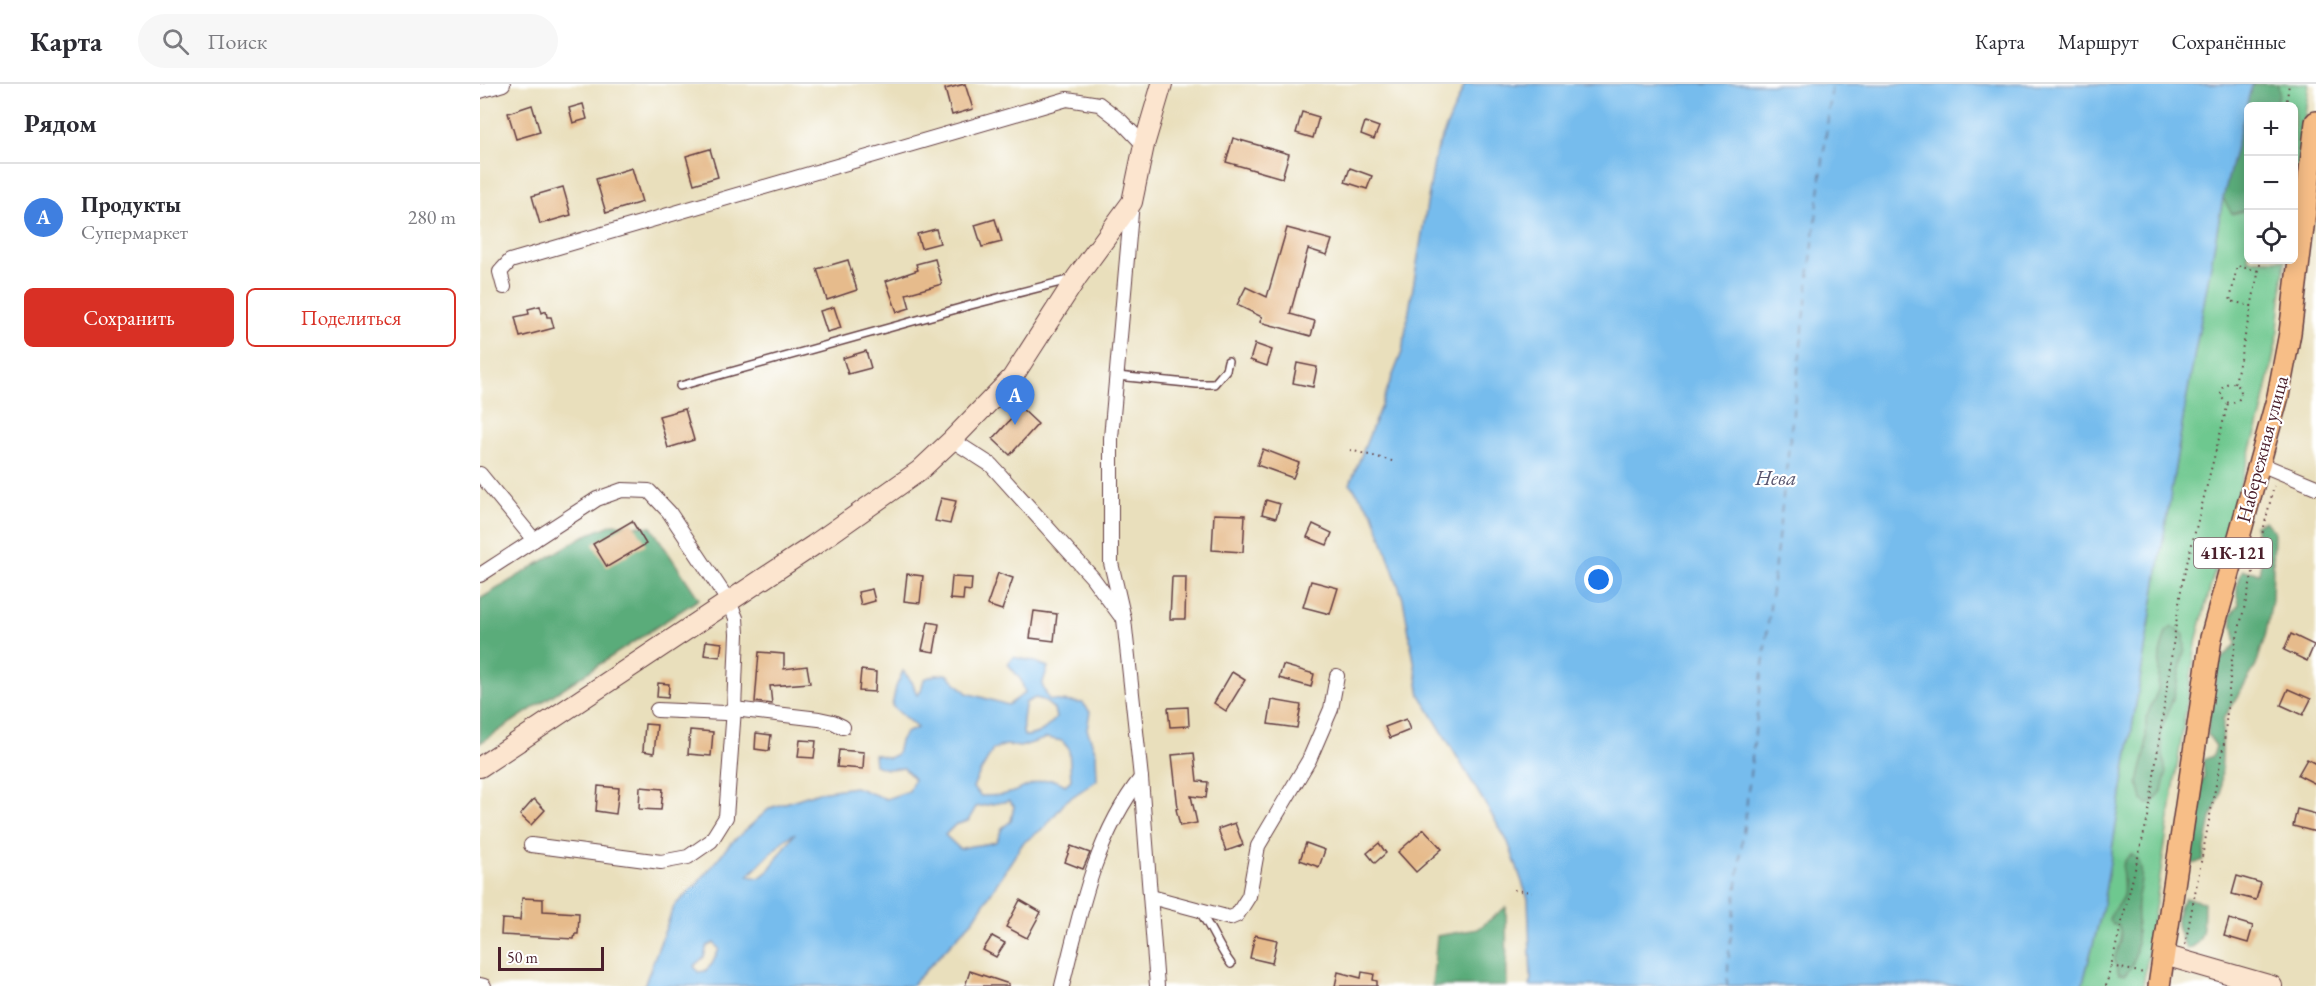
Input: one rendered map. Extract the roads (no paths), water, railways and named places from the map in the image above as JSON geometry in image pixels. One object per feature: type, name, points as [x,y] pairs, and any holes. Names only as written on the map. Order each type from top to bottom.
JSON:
[{"type":"main road","name":"Набережная улица","points":[[2159,986],[2173,957],[2211,638],[2267,467],[2290,333],[2316,122]]},
{"type":"street","points":[[480,91],[502,84]]},
{"type":"street","points":[[1157,986],[1141,778],[1124,619],[1111,563],[1111,438],[1132,202],[1144,145],[1162,84]]},
{"type":"street","points":[[504,287],[500,272],[510,261],[1067,99],[1100,104],[1121,121],[1144,145]]},
{"type":"street","points":[[480,767],[814,545],[919,471],[1012,378],[1077,277],[1132,202]]},
{"type":"street","points":[[952,440],[991,465],[1092,577],[1124,619]]},
{"type":"street","points":[[2267,467],[2316,487]]},
{"type":"street","points":[[480,474],[534,540]]},
{"type":"street","points":[[480,575],[597,499],[622,490],[649,491],[669,512],[729,602],[736,618],[734,709],[726,817],[711,841],[688,857],[661,862],[531,846]]},
{"type":"street","points":[[1151,897],[1230,918],[1237,915],[1249,896],[1257,846],[1309,760],[1331,709],[1337,676]]},
{"type":"street","points":[[657,710],[725,713],[734,709],[819,719],[843,727]]},
{"type":"street","points":[[1062,986],[1085,893],[1107,832],[1125,799],[1141,778]]},
{"type":"street","points":[[2173,957],[2272,986]]},
{"type":"lane","points":[[680,386],[971,304],[1077,277]]},
{"type":"lane","points":[[1118,376],[1214,384],[1226,370],[1228,361]]},
{"type":"lane","points":[[1197,909],[1209,924],[1221,951],[1231,964]]},
{"type":"water","name":"Нева","points":[[1465,84],[2252,84],[2247,102],[2244,102],[2244,115],[2223,198],[2185,407],[2102,910],[2082,986],[1529,986],[1531,979],[1528,899],[1508,842],[1420,695],[1403,599],[1373,513],[1350,484],[1402,352],[1436,151]]},
{"type":"water","points":[[1013,657],[1048,667],[1042,685],[1049,700],[1083,703],[1090,712],[1087,729],[1096,753],[1097,780],[1066,801],[1045,827],[1023,843],[974,919],[911,986],[644,986],[674,906],[697,884],[729,845],[770,808],[819,792],[855,787],[886,799],[909,791],[914,779],[904,768],[886,769],[875,765],[874,754],[889,758],[897,754],[900,741],[905,733],[917,728],[892,706],[896,687],[903,671],[912,682],[917,695],[921,691],[924,679],[947,674],[967,693],[1008,705],[1025,693],[1021,680],[1008,664]],"holes":[[[1035,698],[1043,700],[1054,709],[1056,718],[1042,731],[1024,736],[1025,703]],[[1047,738],[1062,741],[1069,749],[1071,780],[1065,785],[1058,781],[1044,780],[1007,794],[981,796],[973,788],[993,749],[1006,745],[1020,747]],[[1009,801],[1014,806],[1011,821],[1002,828],[997,841],[960,849],[945,835],[955,825],[968,821],[976,807]],[[795,833],[768,871],[759,878],[748,876],[783,841]],[[714,943],[719,949],[712,964],[705,971],[698,972],[694,966],[704,957],[707,946]]]},
{"type":"place","name":"Продукты","points":[[1015,425]]}]
